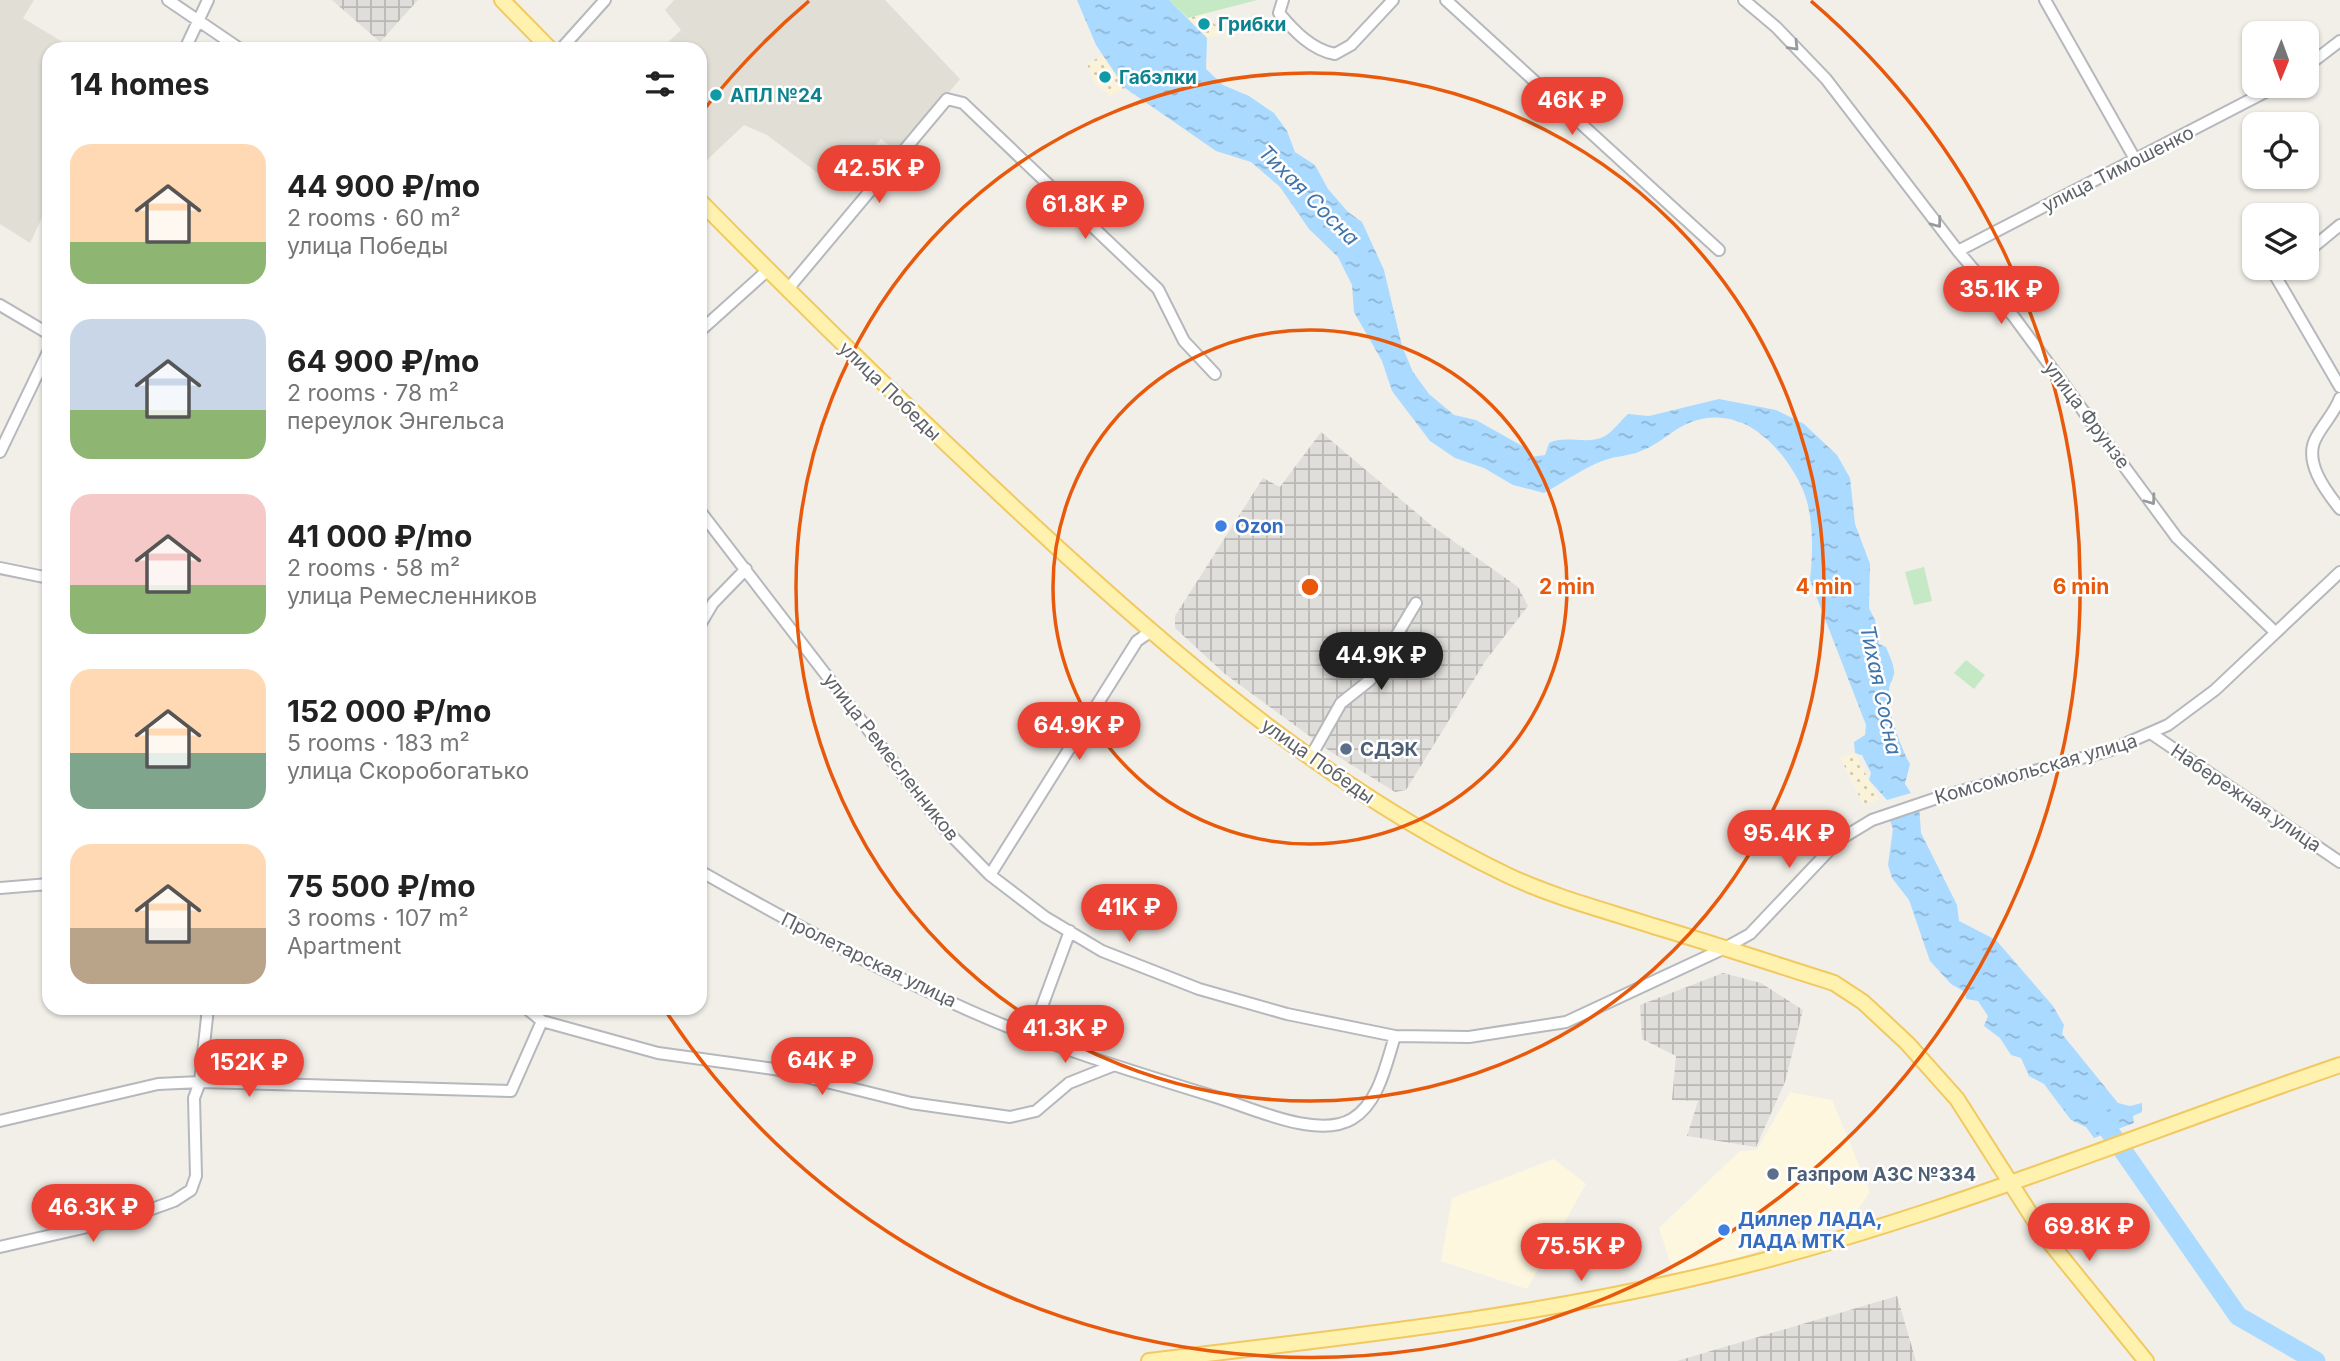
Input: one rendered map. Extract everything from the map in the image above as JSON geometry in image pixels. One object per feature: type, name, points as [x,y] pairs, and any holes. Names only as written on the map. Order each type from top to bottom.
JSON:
[{"type":"main road","points":[[502,0],[543,42]]},
{"type":"main road","name":"улица Победы","points":[[707,208],[958,457],[1150,632],[1310,758],[1381,806],[1510,877],[1570,900],[1834,983],[1863,1002],[1907,1043],[1957,1099],[2009,1185],[2043,1234],[2146,1361]]},
{"type":"main road","points":[[1149,1361],[1377,1333],[1582,1301],[1694,1278],[1939,1210],[2207,1110],[2340,1065]]},
{"type":"street","points":[[168,0],[230,42]]},
{"type":"street","points":[[189,42],[208,0]]},
{"type":"street","points":[[567,42],[606,0]]},
{"type":"street","points":[[1283,0],[1279,13],[1290,27],[1321,52],[1335,54],[1351,45],[1393,0]]},
{"type":"street","points":[[1446,0],[1719,250]]},
{"type":"street","name":"улица Фрунзе","points":[[1744,0],[1776,27],[1826,79],[1958,251],[2014,317],[2177,538],[2274,631]]},
{"type":"street","points":[[2045,0],[2135,159]]},
{"type":"street","points":[[2319,57],[2340,41]]},
{"type":"street","name":"улица Тимошенко","points":[[1958,251],[2256,98]]},
{"type":"street","points":[[787,290],[947,99],[963,103],[1158,289],[1184,341],[1215,374]]},
{"type":"street","points":[[2319,242],[2340,225]]},
{"type":"street","points":[[707,325],[768,270]]},
{"type":"street","points":[[2276,280],[2340,387]]},
{"type":"street","points":[[0,305],[42,330]]},
{"type":"street","points":[[0,452],[42,365]]},
{"type":"street","points":[[2340,398],[2315,439],[2311,452],[2317,475],[2340,509]]},
{"type":"street","name":"улица Ремесленников","points":[[707,519],[934,816],[990,875],[1045,917],[1102,951],[1199,989],[1287,1014],[1395,1036],[1469,1037],[1566,1022],[1723,949]]},
{"type":"street","points":[[0,568],[42,577]]},
{"type":"street","points":[[707,613],[713,603],[746,569]]},
{"type":"street","name":"Комсомольская улица","points":[[1723,949],[1750,934],[1839,840],[1872,820],[1943,796],[2111,750],[2152,734],[2177,720],[2215,690],[2274,631],[2340,572]]},
{"type":"street","points":[[1310,758],[1341,703],[1370,680],[1416,603]]},
{"type":"street","points":[[990,875],[1137,641],[1150,632]]},
{"type":"street","name":"Набережная улица","points":[[2152,734],[2340,862]]},
{"type":"street","name":"Пролетарская улица","points":[[707,876],[790,922],[941,998],[1112,1066],[1279,1119],[1328,1127],[1352,1119],[1373,1096],[1395,1036]]},
{"type":"street","points":[[0,888],[42,885]]},
{"type":"street","points":[[1031,1036],[1070,931]]},
{"type":"street","points":[[0,1247],[116,1221],[174,1201],[191,1190],[196,1176],[194,1098],[200,1082],[207,1015]]},
{"type":"street","points":[[536,1015],[542,1021],[658,1054],[774,1069],[911,1103],[1010,1117],[1036,1111],[1069,1083],[1112,1066]]},
{"type":"street","points":[[0,1121],[159,1084],[200,1082],[499,1093],[511,1091],[542,1021]]},
{"type":"shaded area","points":[[0,0],[34,0],[23,18],[63,42],[42,42],[42,218],[30,243],[0,224]]},
{"type":"shaded area","points":[[332,0],[418,0],[380,42]]},
{"type":"shaded area","points":[[674,0],[885,0],[960,79],[899,153],[881,139],[835,186],[767,135],[744,125],[707,160],[707,42],[668,42],[681,30],[665,10]]},
{"type":"shaded area","points":[[1321,432],[1432,526],[1518,587],[1528,606],[1486,660],[1406,790],[1395,792],[1331,752],[1225,674],[1175,628],[1175,616],[1263,478],[1280,487]]},
{"type":"shaded area","points":[[1723,973],[1761,983],[1803,1010],[1785,1082],[1756,1147],[1687,1136],[1698,1101],[1672,1100],[1676,1056],[1642,1039],[1640,1005]]},
{"type":"shaded area","points":[[1790,1092],[1832,1100],[1870,1192],[1849,1222],[1730,1260],[1674,1274],[1659,1228],[1740,1151],[1757,1150]]},
{"type":"shaded area","points":[[1554,1159],[1586,1184],[1527,1289],[1441,1261],[1452,1198]]},
{"type":"shaded area","points":[[1897,1296],[1916,1361],[1677,1361]]},
{"type":"sand","name":"Грибки","points":[[1205,13],[1220,30],[1220,35],[1207,38],[1188,18]]},
{"type":"sand","name":"Габэлки","points":[[1103,55],[1125,88],[1111,96],[1096,85],[1087,64]]},
{"type":"sand","points":[[1855,753],[1879,800],[1863,804],[1840,757]]},
{"type":"green space","points":[[1169,0],[1257,0],[1188,18]]},
{"type":"green space","points":[[1924,567],[1932,601],[1914,605],[1905,572]]},
{"type":"green space","points":[[1966,660],[1985,675],[1974,689],[1954,673]]},
{"type":"water","points":[[1077,0],[1169,0],[1207,38],[1206,69],[1223,85],[1249,96],[1274,113],[1287,131],[1295,152],[1315,165],[1328,189],[1348,212],[1362,222],[1384,270],[1402,346],[1413,372],[1429,394],[1454,415],[1476,420],[1524,447],[1531,457],[1545,455],[1549,443],[1556,441],[1601,438],[1611,432],[1628,414],[1649,416],[1719,399],[1776,410],[1804,424],[1837,455],[1850,478],[1855,524],[1870,564],[1869,608],[1875,620],[1879,644],[1886,647],[1894,668],[1889,688],[1890,707],[1910,764],[1905,784],[1911,793],[1887,800],[1869,780],[1871,773],[1862,755],[1855,753],[1854,742],[1865,735],[1866,725],[1810,580],[1812,534],[1807,500],[1796,476],[1777,449],[1752,428],[1738,421],[1707,418],[1688,423],[1641,451],[1589,467],[1544,493],[1513,485],[1484,468],[1455,458],[1430,441],[1392,391],[1382,361],[1354,312],[1352,285],[1338,257],[1309,229],[1280,187],[1251,162],[1216,151],[1125,88],[1096,45]]},
{"type":"water","points":[[1919,805],[1921,833],[1957,905],[1959,921],[1996,940],[2053,1006],[2064,1025],[2062,1034],[2118,1103],[2130,1106],[2142,1103],[2142,1112],[2133,1116],[2134,1123],[2094,1138],[2086,1127],[2071,1120],[2044,1084],[2029,1076],[2021,1058],[2011,1055],[2000,1038],[1984,1026],[1988,1016],[1978,1001],[1966,999],[1965,992],[1951,984],[1930,961],[1909,900],[1892,878],[1888,865],[1893,829],[1888,815]]},
{"type":"waterway","name":"Тихая Сосна","points":[[2096,1112],[2238,1316],[2316,1361]]},
{"type":"place","name":"Грибки","points":[[1204,24]]},
{"type":"place","name":"Габэлки","points":[[1105,77]]},
{"type":"place","name":"АПЛ №24","points":[[716,95]]},
{"type":"place","name":"Ozon","points":[[1221,526]]},
{"type":"place","name":"СДЭК","points":[[1346,749]]},
{"type":"place","name":"Газпром АЗС №334","points":[[1773,1174]]},
{"type":"place","name":"Диллер ЛАДА, ЛАДА МТК","points":[[1724,1230]]}]
